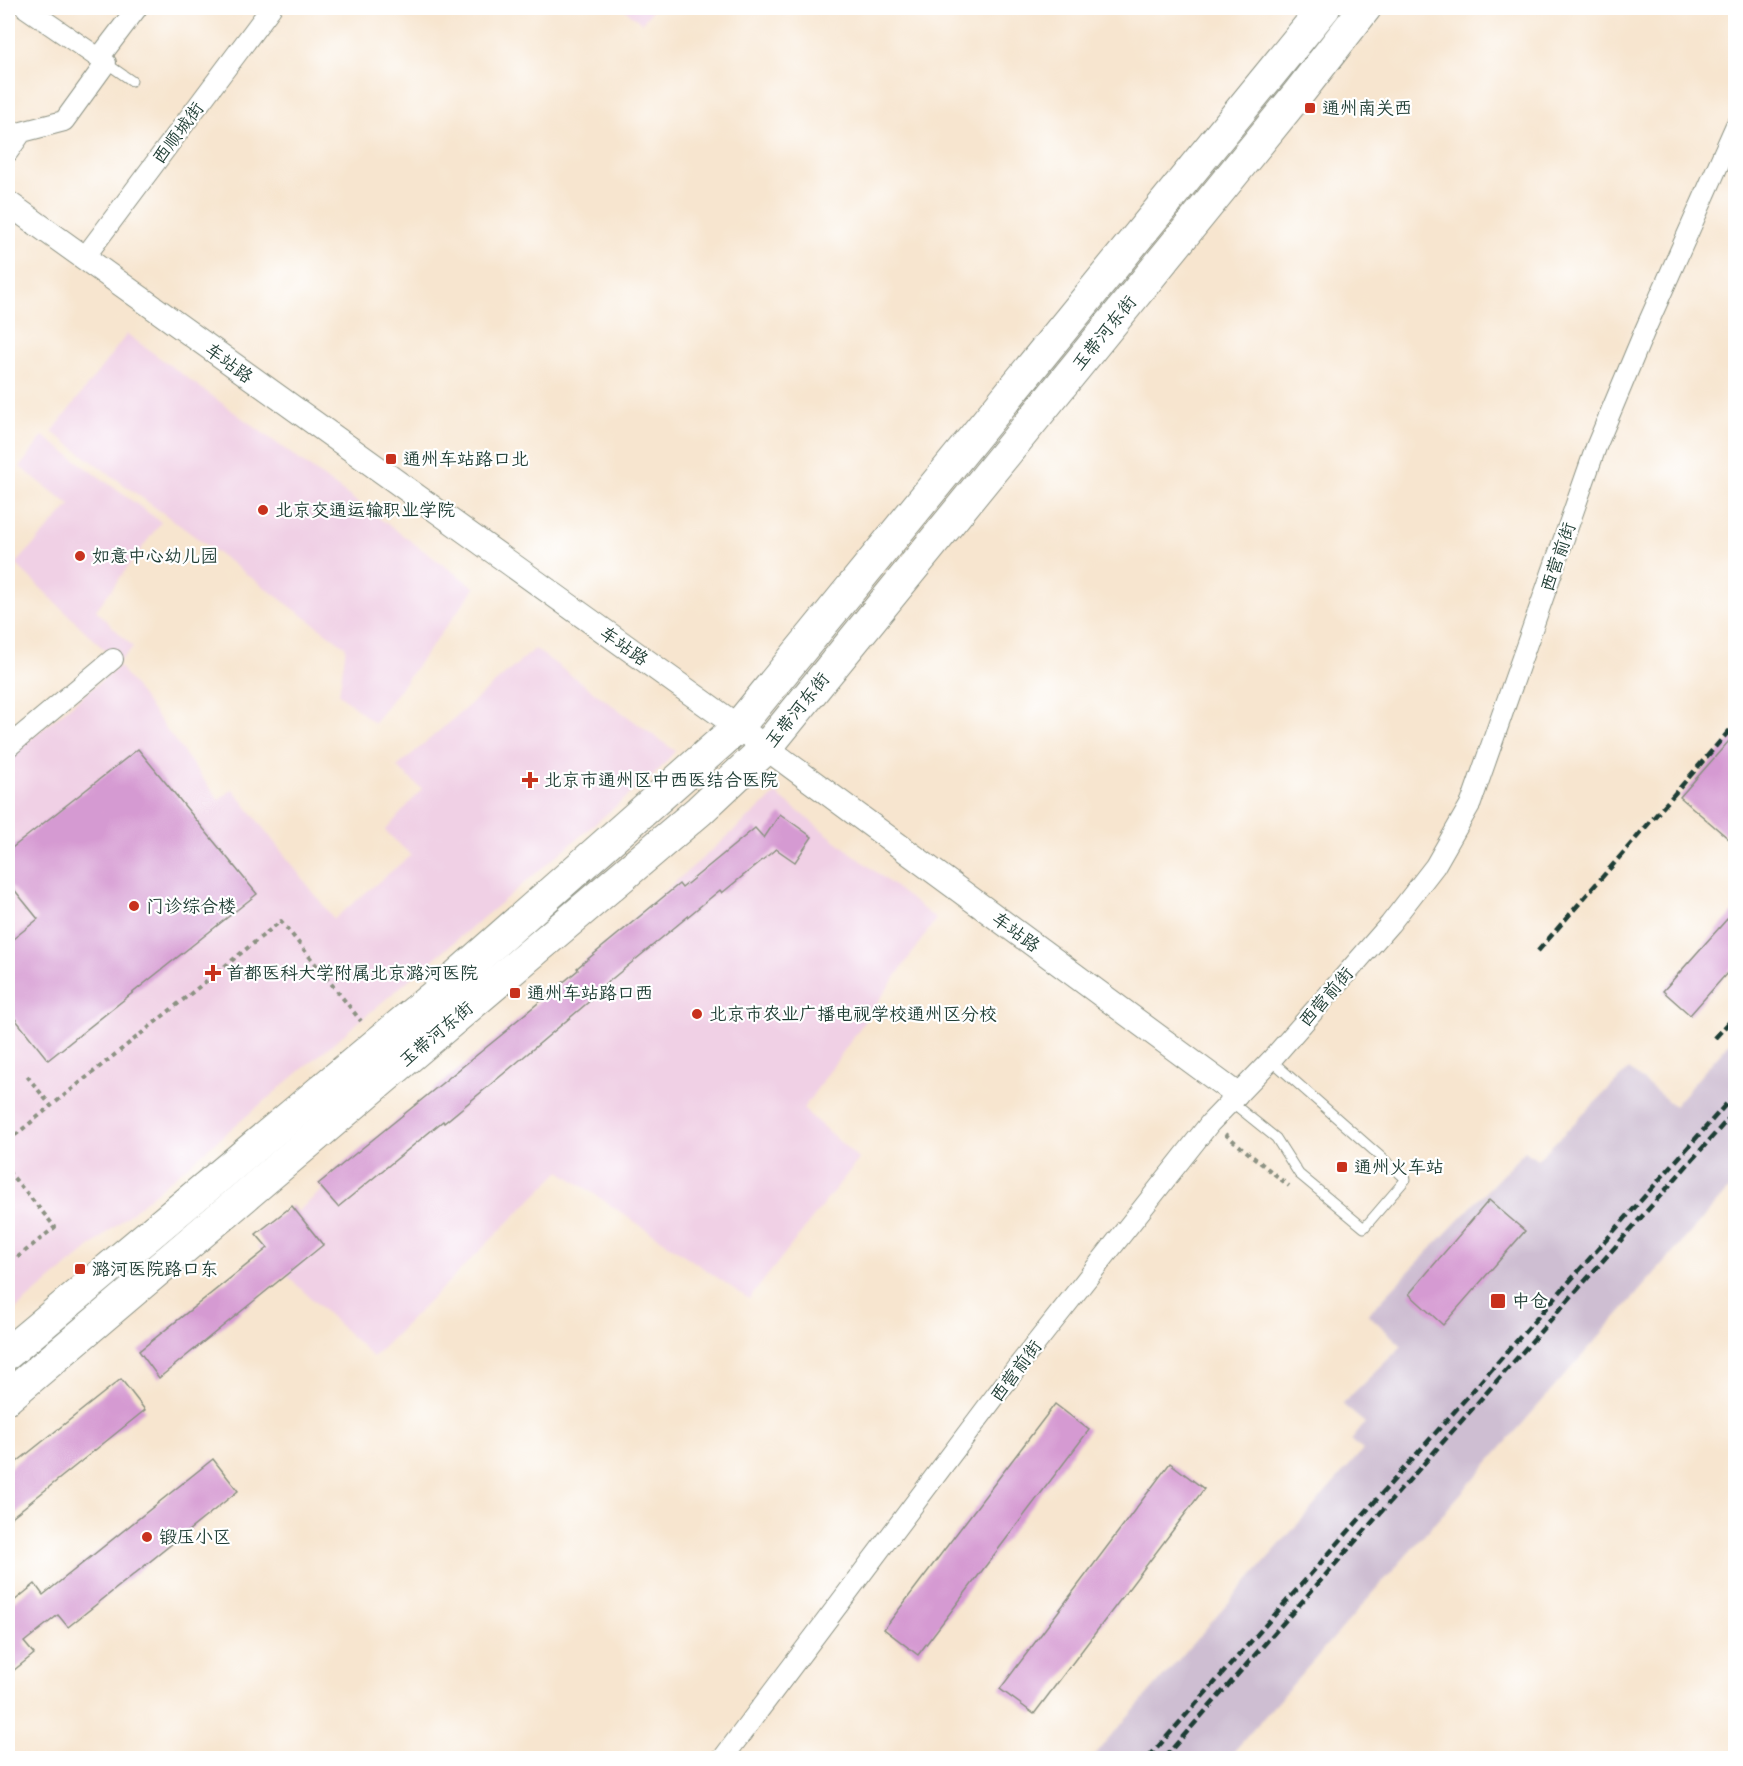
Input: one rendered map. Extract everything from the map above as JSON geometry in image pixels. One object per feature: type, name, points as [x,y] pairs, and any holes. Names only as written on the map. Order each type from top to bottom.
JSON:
[{"type":"main road","name":"玉带河东街","points":[[8,1353],[434,996],[738,728],[1324,8]]},
{"type":"main road","name":"玉带河东街","points":[[8,1396],[699,811],[766,748],[1291,103],[1365,8]]},
{"type":"street","points":[[26,8],[103,61]]},
{"type":"street","points":[[8,152],[22,132],[64,121],[137,8]]},
{"type":"street","name":"西顺城街","points":[[84,258],[271,8]]},
{"type":"street","name":"西营前街","points":[[723,1758],[1018,1366],[1210,1123],[1271,1060],[1390,924],[1435,866],[1471,803],[1596,447],[1736,125]]},
{"type":"street","name":"车站路","points":[[9,209],[84,258],[766,748],[1233,1097]]},
{"type":"street","points":[[8,747],[113,659]]},
{"type":"lane","points":[[103,61],[132,81]]},
{"type":"lane","points":[[1233,1097],[1276,1138],[1299,1174],[1364,1228],[1406,1179],[1271,1060]]},
{"type":"path","points":[[8,1141],[281,921],[361,1021]]},
{"type":"path","points":[[27,1076],[51,1106]]},
{"type":"path","points":[[8,1171],[55,1227],[8,1265]]},
{"type":"shaded area","points":[[623,8],[654,8],[642,23]]},
{"type":"shaded area","name":"北京交通运输职业学院","points":[[127,334],[475,588],[374,723],[339,694],[346,647],[52,432]]},
{"type":"shaded area","name":"如意中心幼儿园","points":[[43,436],[161,522],[96,610],[133,647],[118,663],[16,564],[70,505],[20,467]]},
{"type":"shaded area","name":"首都医科大学附属北京潞河医院","points":[[535,649],[675,751],[659,770],[8,1316],[8,758],[119,666],[219,800],[233,789],[334,919],[411,855],[385,831],[422,789],[397,767]]},
{"type":"shaded area","name":"北京市农业广播电视学校通州区分校","points":[[776,794],[936,919],[803,1109],[859,1159],[749,1299],[560,1171],[373,1357],[257,1247]]},
{"type":"shaded area","points":[[1735,1036],[1735,1182],[1228,1758],[1092,1758],[1363,1450],[1351,1441],[1365,1423],[1342,1404],[1402,1346],[1368,1314],[1525,1151],[1537,1160],[1629,1069],[1674,1106]]},
{"type":"building","points":[[1736,733],[1736,845],[1680,797]]},
{"type":"building","name":"门诊综合楼","points":[[138,749],[257,894],[48,1060],[8,1010],[8,943],[38,919],[8,882],[8,851]]},
{"type":"building","points":[[780,814],[812,837],[795,862],[776,849],[722,893],[720,890],[596,992],[598,994],[514,1065],[338,1207],[318,1184],[510,1028],[578,970],[577,968],[679,884],[682,888],[755,828],[764,838]]},
{"type":"building","points":[[1736,909],[1736,963],[1690,1015],[1663,991]]},
{"type":"building","points":[[1489,1200],[1525,1231],[1443,1325],[1409,1294]]},
{"type":"building","points":[[292,1206],[323,1245],[159,1378],[139,1351],[268,1248],[256,1234]]},
{"type":"building","points":[[121,1379],[145,1410],[8,1520],[8,1469]]},
{"type":"building","points":[[1055,1404],[1089,1430],[918,1655],[884,1629]]},
{"type":"building","name":"锻压小区","points":[[213,1459],[238,1491],[68,1627],[58,1615],[24,1642],[34,1654],[8,1675],[8,1606],[35,1584],[43,1595]]},
{"type":"building","points":[[1170,1463],[1204,1489],[1034,1714],[1000,1689]]},
{"type":"railway","points":[[1538,951],[1736,723]]},
{"type":"railway","points":[[1715,1038],[1736,1015]]},
{"type":"railway","points":[[1148,1758],[1736,1093]]},
{"type":"railway","points":[[1164,1758],[1736,1110]]},
{"type":"place","name":"通州南关西","points":[[1310,108]]},
{"type":"place","name":"通州车站路口北","points":[[391,459]]},
{"type":"place","name":"北京交通运输职业学院","points":[[263,510]]},
{"type":"place","name":"如意中心幼儿园","points":[[80,556]]},
{"type":"place","name":"北京市通州区中西医结合医院","points":[[530,780]]},
{"type":"place","name":"门诊综合楼","points":[[134,906]]},
{"type":"place","name":"首都医科大学附属北京潞河医院","points":[[213,973]]},
{"type":"place","name":"通州车站路口西","points":[[515,993]]},
{"type":"place","name":"北京市农业广播电视学校通州区分校","points":[[697,1014]]},
{"type":"place","name":"通州火车站","points":[[1342,1167]]},
{"type":"place","name":"潞河医院路口东","points":[[80,1269]]},
{"type":"place","name":"中仓","points":[[1498,1301]]},
{"type":"place","name":"锻压小区","points":[[147,1537]]}]
